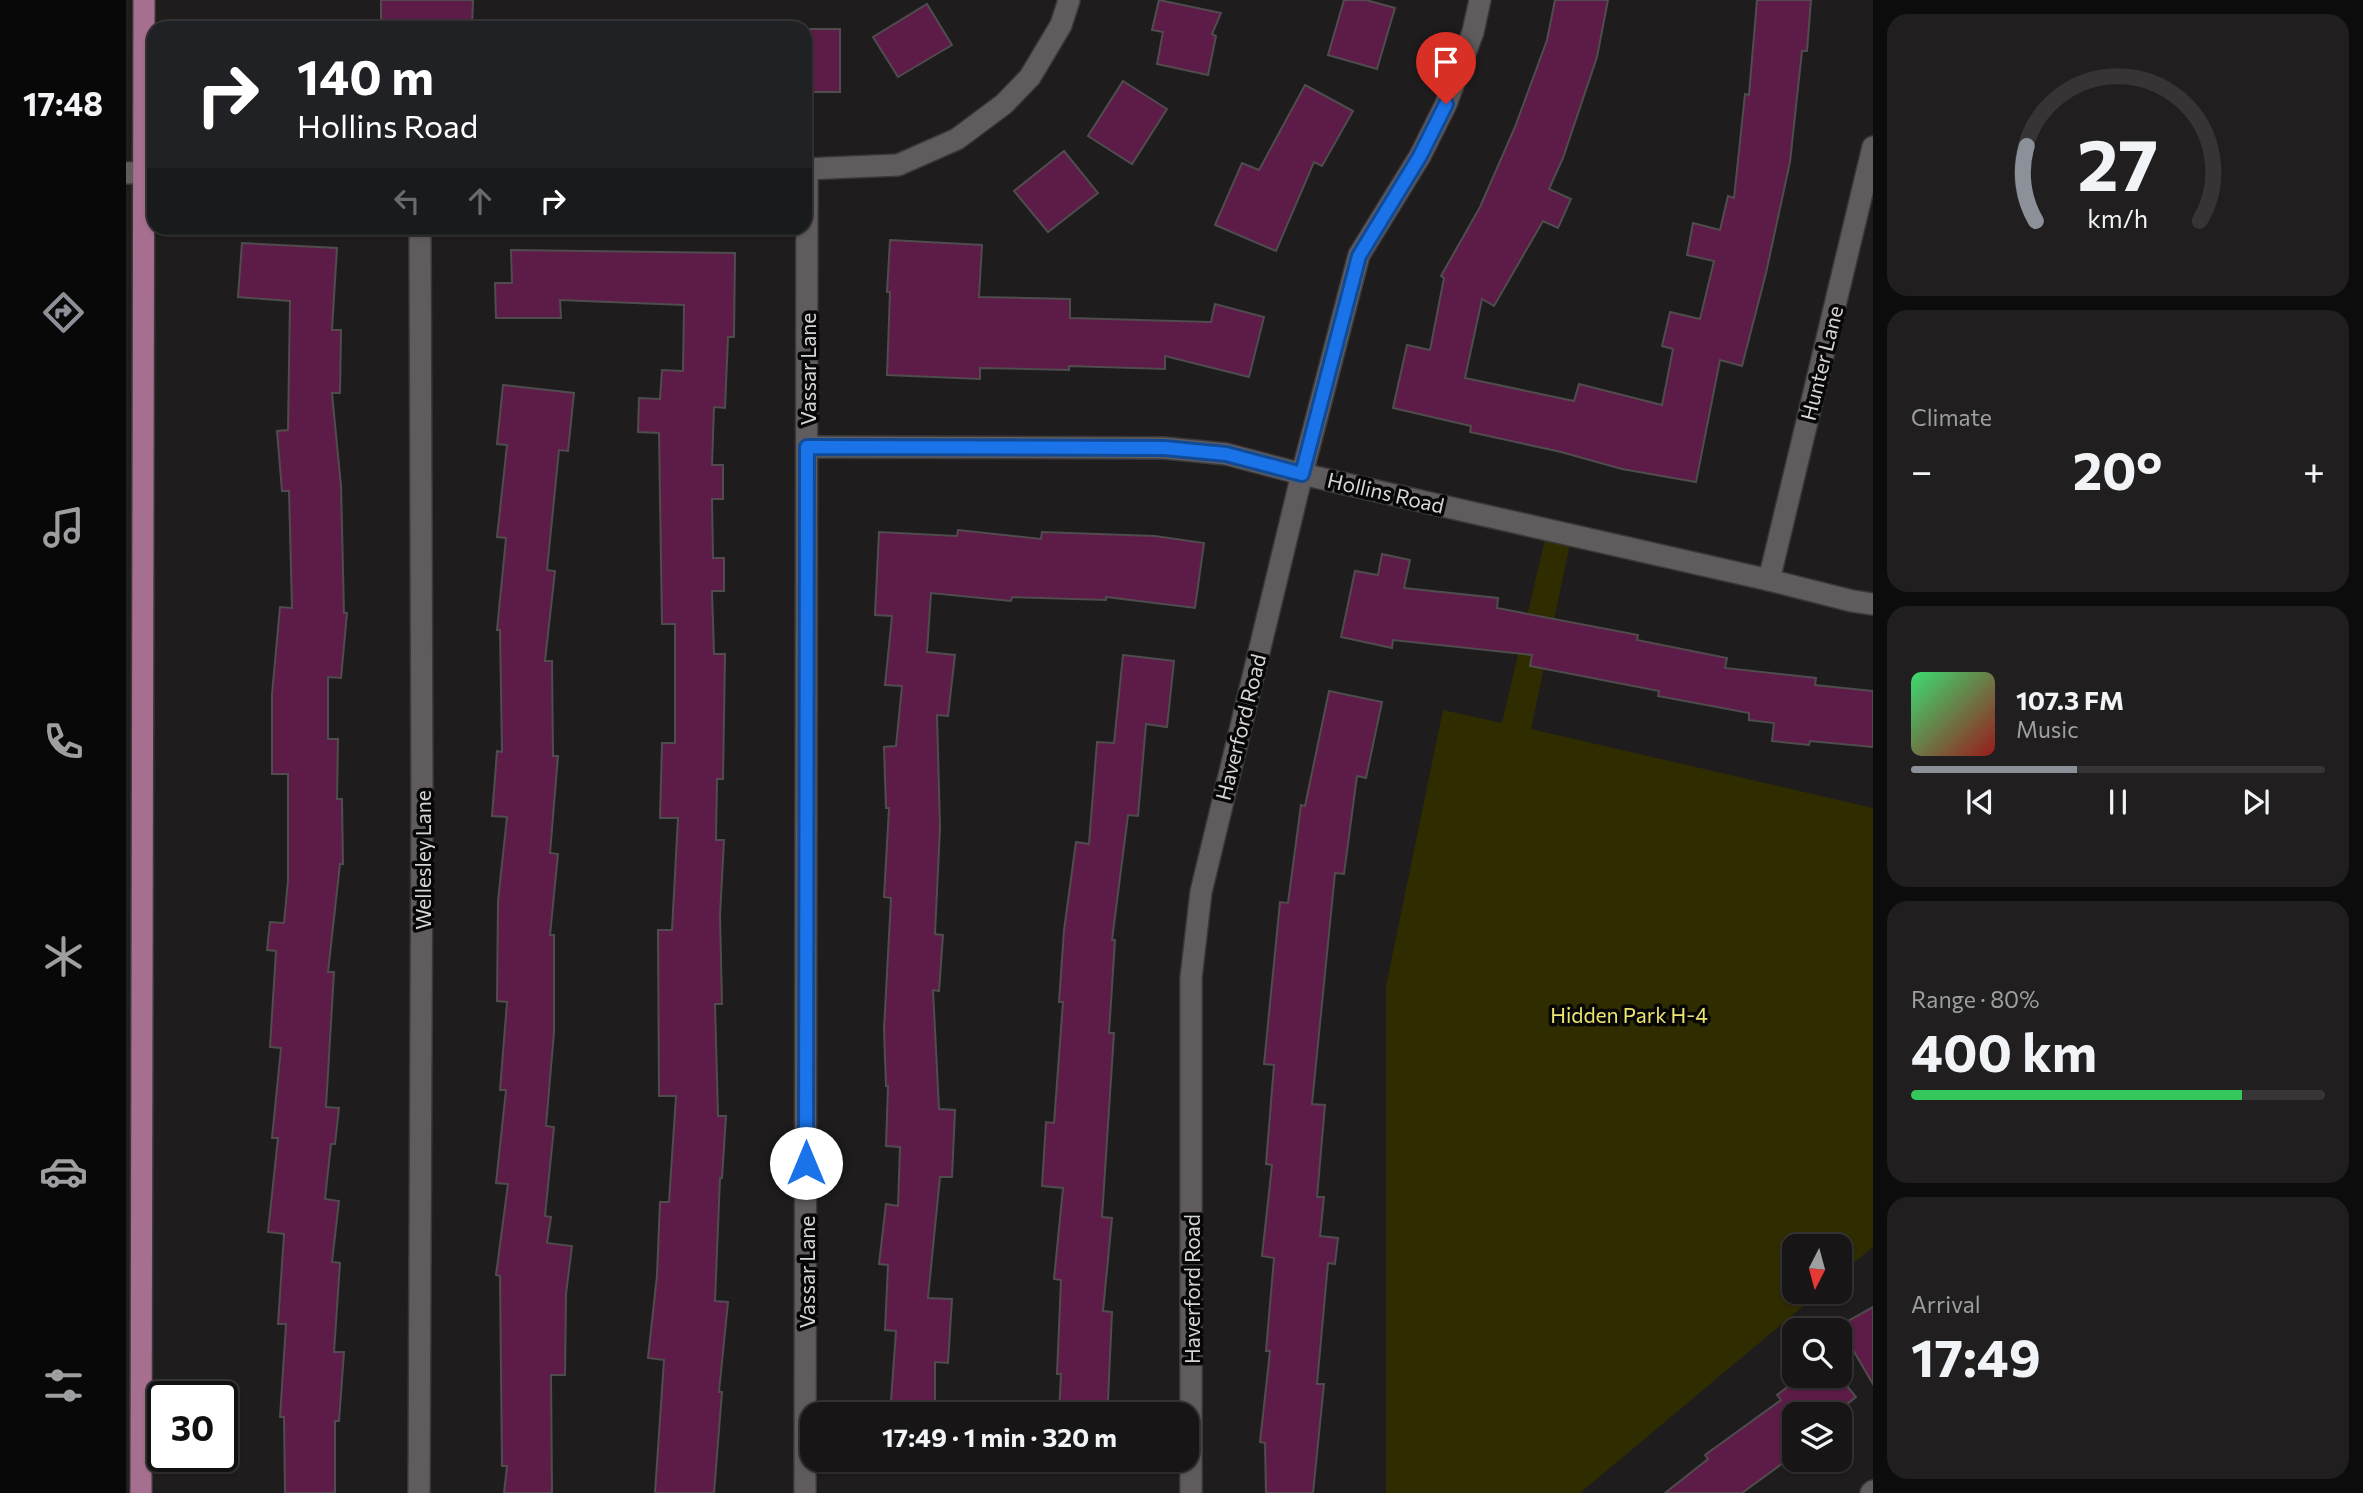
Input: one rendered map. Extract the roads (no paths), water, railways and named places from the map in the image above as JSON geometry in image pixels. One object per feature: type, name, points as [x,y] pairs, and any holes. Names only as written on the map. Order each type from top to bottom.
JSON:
[{"type":"main road","points":[[141,1493],[134,1334],[134,562],[144,0]]},
{"type":"street","points":[[812,169],[898,165],[957,139],[1004,104],[1030,77],[1061,25],[1069,0]]},
{"type":"street","name":"Haverford Road","points":[[1191,1493],[1191,978],[1200,892],[1302,474],[1359,256],[1420,156],[1446,104],[1473,32],[1480,0]]},
{"type":"street","name":"Hunter Lane","points":[[1769,580],[1873,147]]},
{"type":"street","name":"Wellesley Lane","points":[[419,1493],[422,831],[420,235]]},
{"type":"street","name":"Vassar Lane","points":[[805,1493],[806,235]]},
{"type":"street","name":"Hollins Road","points":[[807,447],[1164,448],[1226,454],[1302,474],[1873,604]]},
{"type":"park label","name":"Hidden Park H-4","points":[[1629,1014]]}]
